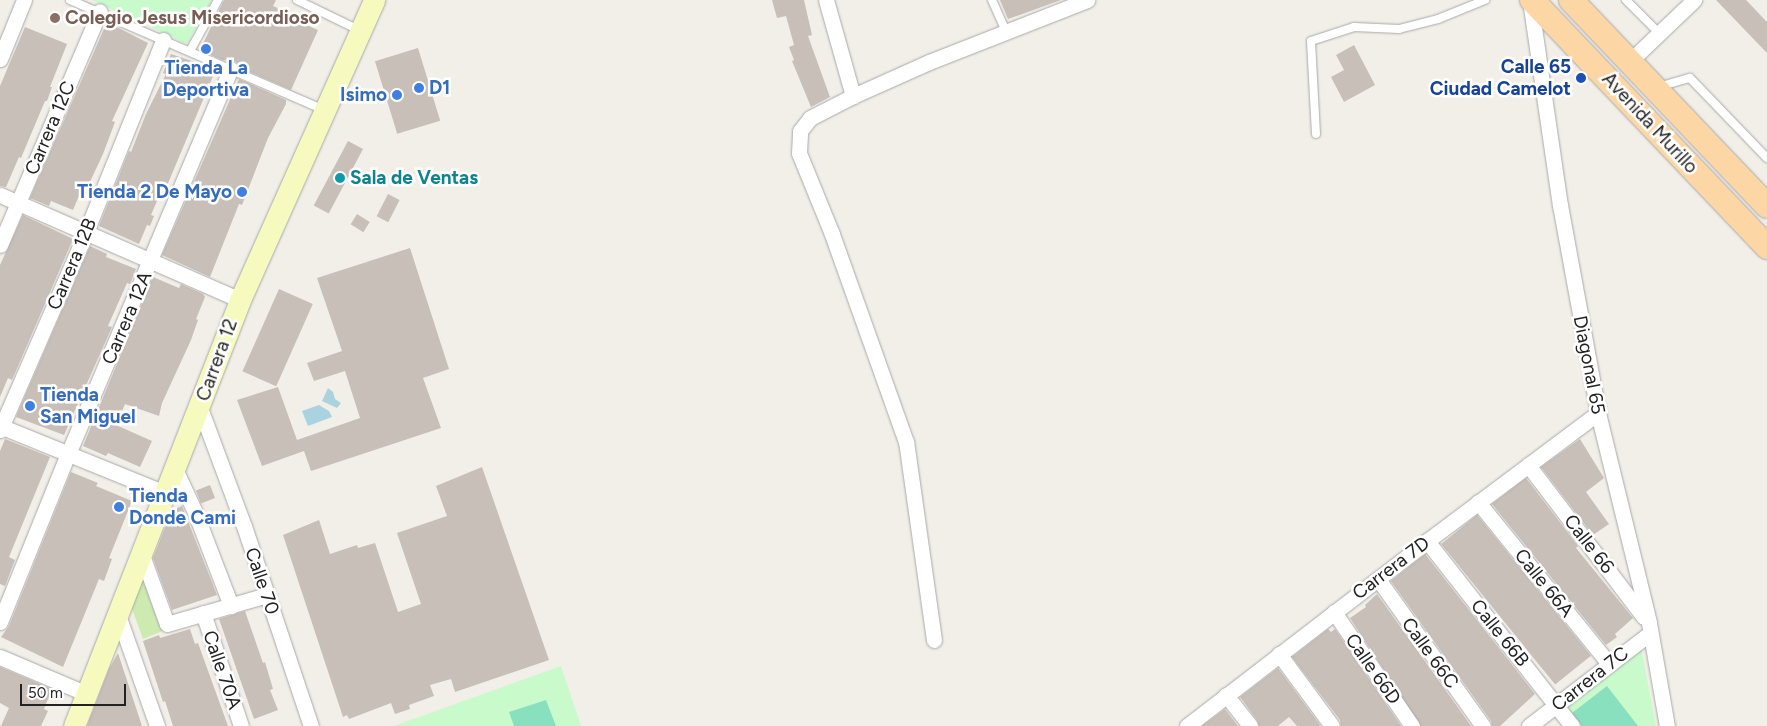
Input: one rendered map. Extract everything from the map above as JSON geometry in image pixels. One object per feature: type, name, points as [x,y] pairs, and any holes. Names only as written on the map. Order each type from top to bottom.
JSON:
[{"type":"main road","name":"Carrera 12","points":[[74,726],[200,408],[240,300],[374,0]]},
{"type":"main road","name":"Avenida Murillo","points":[[1531,0],[1767,247]]},
{"type":"main road","name":"Avenida Murillo","points":[[1571,0],[1767,206]]},
{"type":"street","points":[[0,59],[24,0]]},
{"type":"street","points":[[826,0],[853,96]]},
{"type":"street","points":[[934,640],[906,442],[832,234],[799,153],[800,131],[810,118],[853,96],[1067,4],[1087,0]]},
{"type":"street","name":"Diagonal 65","points":[[1531,0],[1560,204],[1598,413],[1650,628],[1667,726]]},
{"type":"street","points":[[1629,62],[1694,0]]},
{"type":"street","name":"Carrera 12C","points":[[0,245],[100,11]]},
{"type":"street","name":"Carrera 12B","points":[[1,428],[86,232],[163,40]]},
{"type":"street","name":"Carrera 12A","points":[[0,622],[68,454],[231,69]]},
{"type":"street","points":[[0,195],[240,300]]},
{"type":"street","name":"Calle 70","points":[[200,408],[312,726]]},
{"type":"street","name":"Carrera 7D","points":[[1186,726],[1426,541],[1598,413]]},
{"type":"street","points":[[1,428],[165,493]]},
{"type":"street","name":"Calle 66","points":[[1528,465],[1650,628]]},
{"type":"street","name":"Calle 70","points":[[175,469],[195,512],[231,606]]},
{"type":"street","name":"Calle 66A","points":[[1478,502],[1609,664]]},
{"type":"street","name":"Calle 66B","points":[[1426,541],[1557,704],[1572,726]]},
{"type":"street","points":[[142,554],[167,624],[267,595]]},
{"type":"street","name":"Calle 66C","points":[[1378,579],[1483,726]]},
{"type":"street","name":"Calle 66D","points":[[1334,612],[1412,726]]},
{"type":"street","name":"Calle 70A","points":[[203,614],[241,726]]},
{"type":"street","points":[[118,615],[157,726]]},
{"type":"street","name":"Carrera 7C","points":[[1529,726],[1609,664],[1650,628]]},
{"type":"street","points":[[1279,654],[1332,726]]},
{"type":"street","points":[[0,657],[86,694]]},
{"type":"street","points":[[1226,695],[1250,726]]},
{"type":"lane","points":[[70,0],[100,11],[324,110]]},
{"type":"lane","points":[[190,51],[218,0]]},
{"type":"lane","points":[[297,0],[361,31]]},
{"type":"lane","points":[[992,0],[1006,31]]},
{"type":"lane","points":[[1316,134],[1311,41],[1354,27],[1400,29],[1438,19],[1485,0]]},
{"type":"lane","points":[[1626,0],[1659,34]]},
{"type":"lane","points":[[1654,88],[1690,78],[1767,158]]},
{"type":"green space","points":[[92,0],[212,0],[187,44]]},
{"type":"green space","points":[[144,573],[165,630],[143,639],[131,606]]},
{"type":"green space","points":[[1641,647],[1656,726],[1578,726],[1562,705]]},
{"type":"green space","points":[[561,666],[581,726],[394,726]]},
{"type":"green space","points":[[1607,686],[1638,726],[1582,726],[1572,713]]},
{"type":"green space","points":[[546,700],[556,726],[514,726],[509,712]]},
{"type":"water","points":[[328,388],[333,392],[335,399],[341,403],[337,408],[322,401]]},
{"type":"water","points":[[319,405],[329,411],[332,417],[308,426],[302,411]]},
{"type":"building","points":[[224,0],[276,0],[273,6],[297,16],[295,20],[318,30],[291,90],[243,69],[235,61],[222,60],[200,50]]},
{"type":"building","points":[[772,0],[804,0],[812,35],[808,36],[830,97],[811,107],[792,61],[794,60],[789,47],[794,45],[786,16],[777,18]]},
{"type":"building","points":[[1000,0],[1061,0],[1008,19]]},
{"type":"building","points":[[1716,0],[1746,0],[1767,22],[1767,53]]},
{"type":"building","points":[[107,22],[148,43],[112,121],[115,122],[88,186],[84,184],[73,210],[51,201],[49,206],[30,198]]},
{"type":"building","points":[[25,27],[67,44],[50,87],[52,87],[47,101],[45,101],[21,158],[19,157],[6,187],[0,186],[0,86]]},
{"type":"building","points":[[1354,45],[1375,85],[1344,102],[1331,77],[1344,70],[1336,55]]},
{"type":"building","points":[[418,48],[440,121],[397,134],[375,61]]},
{"type":"building","points":[[171,54],[216,69],[166,188],[163,187],[151,215],[154,216],[150,226],[147,225],[139,244],[99,226],[129,151],[131,152],[146,114],[166,74],[163,73]]},
{"type":"building","points":[[239,79],[286,100],[286,104],[268,138],[242,205],[239,204],[210,277],[162,255]]},
{"type":"building","name":"Sala de Ventas","points":[[348,141],[363,149],[329,213],[314,205]]},
{"type":"building","points":[[388,194],[400,200],[388,222],[377,216]]},
{"type":"building","points":[[357,214],[370,222],[363,232],[351,224]]},
{"type":"building","points":[[23,215],[73,239],[12,380],[8,378],[0,397],[0,265]]},
{"type":"building","points":[[90,246],[107,254],[106,257],[136,269],[130,284],[127,283],[108,326],[112,327],[64,435],[16,417]]},
{"type":"building","points":[[410,248],[449,369],[423,378],[441,428],[311,471],[304,451],[262,466],[237,400],[278,387],[297,440],[360,418],[345,371],[314,381],[307,363],[342,351],[317,278]]},
{"type":"building","points":[[153,277],[179,288],[181,284],[203,294],[205,297],[196,319],[198,320],[191,340],[162,403],[159,416],[125,404],[116,425],[152,441],[140,467],[108,453],[106,456],[83,446]]},
{"type":"building","points":[[279,289],[313,304],[276,386],[242,371]]},
{"type":"building","points":[[5,439],[50,457],[9,557],[15,560],[5,586],[0,584],[0,451]]},
{"type":"building","points":[[1580,439],[1604,478],[1586,492],[1609,524],[1593,535],[1541,467]]},
{"type":"building","points":[[482,467],[549,660],[455,692],[451,679],[430,685],[434,696],[409,705],[410,709],[395,714],[391,703],[349,719],[347,715],[343,717],[283,535],[319,520],[330,554],[357,545],[358,548],[375,543],[398,612],[421,604],[397,533],[447,516],[436,486]]},
{"type":"building","points":[[71,472],[98,483],[96,486],[132,501],[109,558],[112,559],[104,581],[99,579],[63,667],[1,637],[9,626]]},
{"type":"building","points":[[1526,478],[1578,546],[1576,548],[1633,618],[1615,634],[1617,637],[1606,645],[1492,504]]},
{"type":"building","points":[[210,485],[215,498],[201,503],[196,490]]},
{"type":"building","points":[[182,506],[217,595],[172,610],[153,558],[172,510]]},
{"type":"building","points":[[1477,515],[1591,656],[1555,685],[1441,544]]},
{"type":"building","points":[[1425,554],[1535,694],[1500,726],[1492,726],[1491,721],[1391,581]]},
{"type":"building","points":[[1377,594],[1471,726],[1421,726],[1350,618],[1366,607],[1365,605]]},
{"type":"building","points":[[245,611],[263,663],[265,662],[273,689],[270,690],[278,710],[254,719],[219,619]]},
{"type":"building","points":[[190,629],[195,644],[198,643],[228,726],[173,726],[165,701],[163,702],[143,641],[159,635],[160,638]]},
{"type":"building","points":[[1328,629],[1331,632],[1335,629],[1401,726],[1341,726],[1340,720],[1292,657]]},
{"type":"building","points":[[118,653],[142,726],[87,726],[109,669]]},
{"type":"building","points":[[0,667],[52,689],[44,709],[48,711],[41,726],[1,726],[9,708],[0,703]]},
{"type":"building","points":[[1278,668],[1319,726],[1297,726],[1289,717],[1278,726],[1259,726],[1257,720],[1240,697]]},
{"type":"building","points":[[1225,709],[1238,726],[1202,726]]},
{"type":"place","name":"Colegio Jesus Misericordioso","points":[[55,18]]},
{"type":"place","name":"Tienda La Deportiva","points":[[206,49]]},
{"type":"place","name":"Calle 65 Ciudad Camelot","points":[[1581,78]]},
{"type":"place","name":"D1","points":[[419,88]]},
{"type":"place","name":"Isimo","points":[[397,95]]},
{"type":"place","name":"Sala de Ventas","points":[[340,178]]},
{"type":"place","name":"Tienda 2 De Mayo","points":[[242,192]]},
{"type":"place","name":"Tienda San Miguel","points":[[30,406]]},
{"type":"place","name":"Tienda Donde Cami","points":[[119,507]]}]
